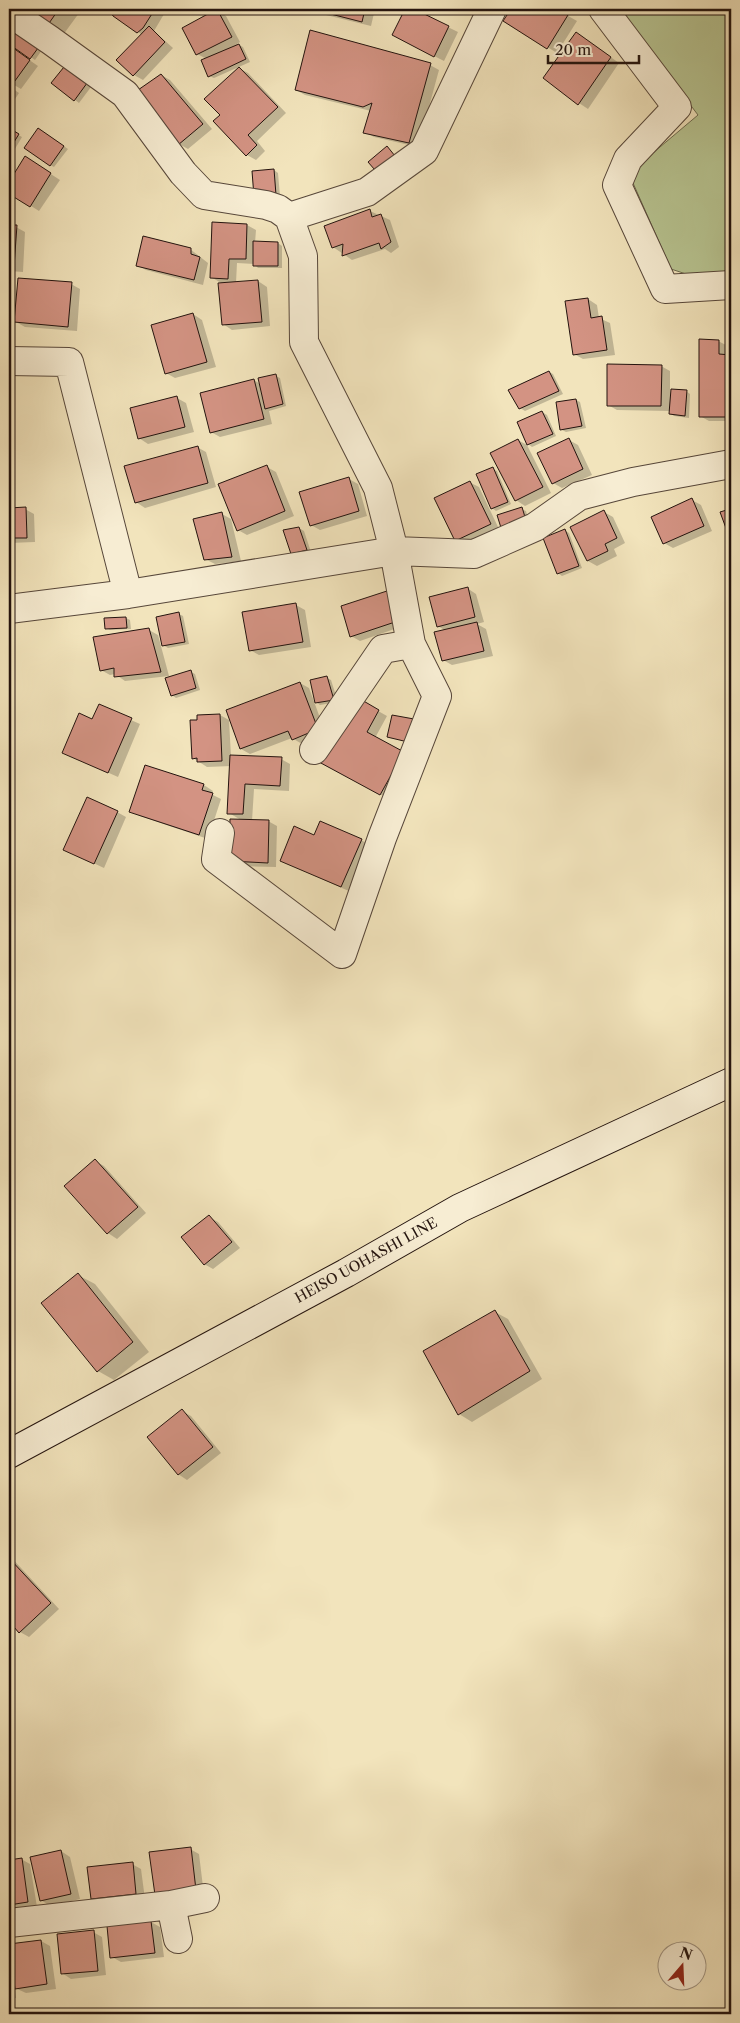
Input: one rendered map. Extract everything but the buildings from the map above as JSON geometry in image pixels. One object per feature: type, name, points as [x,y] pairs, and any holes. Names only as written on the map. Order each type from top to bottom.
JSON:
[{"type":"street","points":[[289,216],[366,192],[424,151],[492,9]]},
{"type":"street","points":[[602,9],[677,108],[628,159],[617,184],[665,289],[731,285]]},
{"type":"street","points":[[9,12],[124,94],[183,173],[204,195],[266,205],[278,209],[289,216],[303,256],[304,342],[378,488],[394,551],[411,644],[437,696],[382,838],[342,954],[216,859],[220,833]]},
{"type":"street","points":[[9,362],[69,362],[128,594]]},
{"type":"street","points":[[9,609],[128,594],[394,551],[474,554],[535,527],[578,496],[633,482],[731,464]]},
{"type":"street","points":[[314,750],[383,649],[411,644]]},
{"type":"street","name":"HEISO UOHASHI LINE","points":[[9,1454],[346,1273],[460,1208],[731,1082]]},
{"type":"street","points":[[9,1923],[171,1905],[205,1898]]},
{"type":"street","points":[[171,1905],[178,1938]]},
{"type":"green space","points":[[618,9],[731,9],[731,271],[692,276],[671,269],[633,183],[641,163],[698,115]]}]
